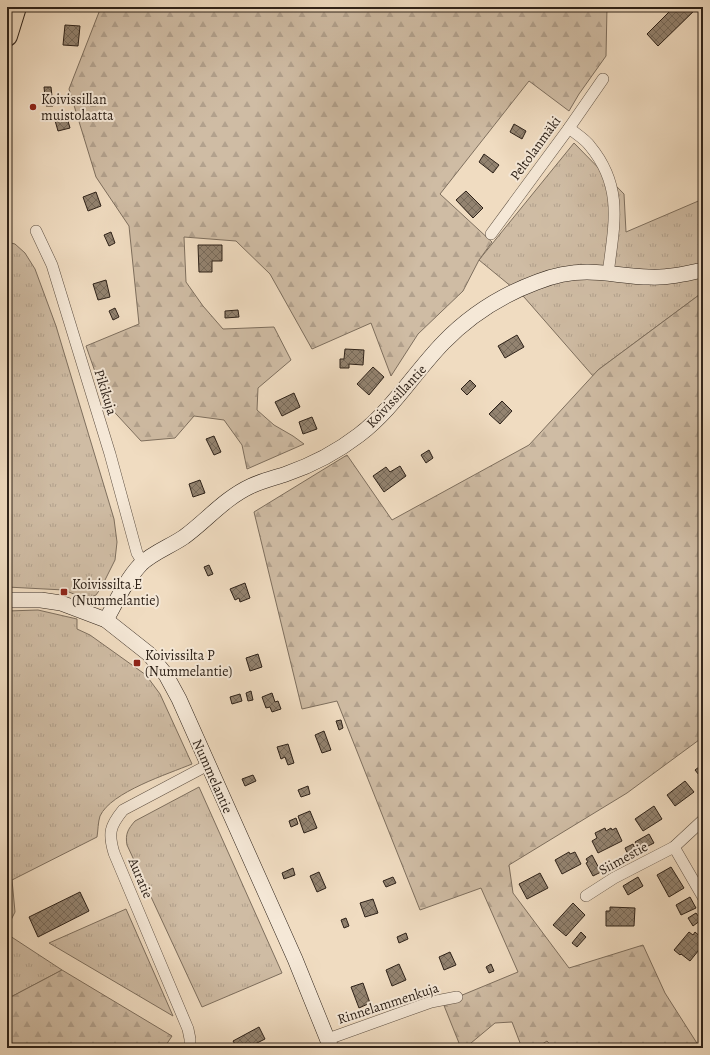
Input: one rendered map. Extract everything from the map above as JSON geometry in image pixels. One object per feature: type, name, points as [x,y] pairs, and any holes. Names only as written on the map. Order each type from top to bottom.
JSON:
[{"type":"highway","points":[[7,36],[16,7]]},
{"type":"street","name":"Peltolanmäki","points":[[490,234],[569,128],[603,79]]},
{"type":"street","points":[[569,128],[590,145],[606,169],[612,189],[615,210],[614,238],[608,274]]},
{"type":"street","name":"Pikikuja","points":[[36,231],[52,265],[110,454],[137,553],[143,563]]},
{"type":"street","name":"Koivissillantie","points":[[106,620],[129,579],[143,563],[185,536],[236,494],[253,485],[287,474],[316,462],[360,435],[392,404],[443,343],[476,314],[507,295],[537,282],[560,275],[587,272],[650,277],[679,275],[703,270]]},
{"type":"street","name":"Nummelantie","points":[[7,600],[41,600],[61,603],[106,620],[149,654],[166,675],[179,699],[295,959],[330,1043]]},
{"type":"street","name":"Auratie","points":[[190,1048],[188,1029],[114,853],[110,841],[110,833],[114,821],[123,810],[208,765]]},
{"type":"street","name":"Siimestie","points":[[586,896],[614,878],[674,847],[703,820]]},
{"type":"street","points":[[674,847],[703,897]]},
{"type":"street","name":"Rinnelammenkuja","points":[[330,1043],[431,1002],[457,997]]},
{"type":"green space","points":[[101,7],[607,7],[606,56],[569,111],[529,81],[440,194],[492,242],[479,260],[463,291],[418,334],[391,376],[371,323],[312,349],[270,274],[236,241],[184,237],[186,282],[203,306],[223,329],[274,327],[291,360],[258,388],[257,410],[274,425],[304,444],[247,469],[242,445],[224,420],[194,416],[175,438],[141,441],[106,403],[86,346],[139,324],[129,226],[96,177],[69,89]]},
{"type":"green space","points":[[574,143],[624,194],[626,232],[703,199],[703,290],[699,295],[598,370],[593,376],[524,297],[479,260]]},
{"type":"green space","points":[[7,242],[15,244],[25,253],[35,269],[56,326],[114,519],[117,542],[115,560],[96,595],[86,599],[64,590],[7,587]]},
{"type":"green space","points":[[703,290],[703,737],[627,793],[509,865],[513,893],[569,968],[643,945],[665,993],[700,1048],[553,1048],[547,1041],[536,1048],[522,1048],[512,1022],[495,1023],[465,1048],[461,1048],[443,1003],[518,972],[481,888],[420,910],[337,701],[302,709],[254,512],[347,455],[392,520],[529,445],[598,370],[699,295]]},
{"type":"green space","points":[[38,610],[77,619],[77,629],[90,635],[146,675],[160,694],[192,764],[141,785],[116,799],[106,807],[100,816],[97,837],[12,880],[15,912],[10,922],[7,920],[7,611]]},
{"type":"green space","points":[[199,787],[282,973],[202,1007],[127,845],[126,838],[129,829],[135,821]]},
{"type":"green space","points":[[126,909],[173,1016],[49,943]]},
{"type":"green space","points":[[7,934],[62,970],[7,999]]},
{"type":"green space","points":[[62,970],[172,1036],[166,1045],[167,1048],[7,1048],[7,999]]},
{"type":"building","points":[[674,7],[698,7],[658,46],[647,34]]},
{"type":"building","points":[[65,25],[80,26],[78,46],[63,45]]},
{"type":"building","points":[[44,87],[51,87],[53,106],[46,106]]},
{"type":"building","points":[[66,114],[70,128],[58,131],[54,117]]},
{"type":"building","points":[[514,124],[526,131],[522,139],[510,132]]},
{"type":"building","points":[[484,154],[499,165],[493,173],[479,162]]},
{"type":"building","points":[[466,191],[483,208],[473,218],[456,200]]},
{"type":"building","points":[[96,192],[101,206],[88,211],[83,197]]},
{"type":"building","points":[[111,232],[115,243],[109,246],[104,235]]},
{"type":"building","points":[[198,245],[222,245],[222,261],[212,261],[212,272],[199,272]]},
{"type":"building","points":[[106,280],[110,297],[98,300],[93,284]]},
{"type":"building","points":[[115,308],[119,317],[113,320],[109,311]]},
{"type":"building","points":[[238,310],[239,317],[225,318],[225,311]]},
{"type":"building","points":[[517,335],[524,347],[505,358],[498,346]]},
{"type":"building","points":[[345,349],[364,350],[363,365],[349,364],[349,368],[340,368],[340,359],[344,359]]},
{"type":"building","points":[[373,367],[384,377],[369,395],[357,384]]},
{"type":"building","points":[[470,380],[476,386],[467,395],[461,389]]},
{"type":"building","points":[[294,393],[300,407],[282,416],[275,402]]},
{"type":"building","points":[[502,401],[512,411],[500,424],[489,414]]},
{"type":"building","points":[[312,417],[317,429],[303,434],[299,422]]},
{"type":"building","points":[[214,436],[221,452],[214,455],[206,439]]},
{"type":"building","points":[[429,450],[433,458],[426,463],[421,455]]},
{"type":"building","points":[[400,466],[406,476],[384,492],[373,476],[386,467],[390,472]]},
{"type":"building","points":[[200,480],[205,493],[193,497],[189,484]]},
{"type":"building","points":[[209,565],[213,574],[208,576],[204,567]]},
{"type":"building","points":[[245,583],[250,598],[240,602],[239,598],[235,600],[230,589]]},
{"type":"building","points":[[258,654],[262,667],[250,671],[246,658]]},
{"type":"building","points":[[251,691],[253,700],[248,701],[246,693]]},
{"type":"building","points":[[272,693],[275,702],[278,701],[281,709],[272,712],[270,707],[266,708],[262,697]]},
{"type":"building","points":[[240,694],[242,701],[232,704],[230,697]]},
{"type":"building","points":[[341,720],[343,728],[339,730],[336,721]]},
{"type":"building","points":[[324,731],[331,750],[322,753],[315,735]]},
{"type":"building","points":[[288,744],[294,763],[288,765],[285,757],[281,759],[277,747]]},
{"type":"building","points":[[703,764],[703,780],[695,770]]},
{"type":"building","points":[[253,775],[256,781],[245,786],[242,779]]},
{"type":"building","points":[[685,781],[694,792],[675,806],[667,795]]},
{"type":"building","points":[[308,786],[310,794],[301,797],[298,790]]},
{"type":"building","points":[[654,806],[662,819],[643,831],[635,819]]},
{"type":"building","points":[[310,811],[317,828],[304,833],[298,816]]},
{"type":"building","points":[[296,818],[298,824],[291,827],[289,821]]},
{"type":"building","points":[[605,828],[606,831],[611,828],[612,830],[616,828],[622,841],[598,853],[592,841],[597,838],[595,833]]},
{"type":"building","points":[[649,834],[654,843],[640,850],[635,842]]},
{"type":"building","points":[[633,844],[637,853],[629,857],[625,848]]},
{"type":"building","points":[[569,852],[570,854],[575,852],[581,864],[562,874],[555,860]]},
{"type":"building","points":[[592,855],[601,872],[593,876],[586,863],[588,862],[586,859]]},
{"type":"building","points":[[671,867],[684,888],[669,897],[657,875]]},
{"type":"building","points":[[293,868],[295,875],[284,879],[282,873]]},
{"type":"building","points":[[319,872],[326,888],[317,892],[310,876]]},
{"type":"building","points":[[540,873],[548,888],[527,899],[519,884]]},
{"type":"building","points":[[393,877],[396,883],[386,887],[383,881]]},
{"type":"building","points":[[638,877],[643,886],[628,895],[623,886]]},
{"type":"building","points":[[80,892],[89,911],[38,937],[29,917]]},
{"type":"building","points":[[690,897],[696,908],[681,915],[676,905]]},
{"type":"building","points":[[373,899],[378,913],[365,917],[360,903]]},
{"type":"building","points":[[573,903],[585,915],[566,936],[553,925]]},
{"type":"building","points":[[610,907],[635,908],[634,926],[606,926],[606,911],[610,911]]},
{"type":"building","points":[[696,913],[701,920],[693,926],[688,918]]},
{"type":"building","points":[[346,918],[349,926],[344,928],[341,920]]},
{"type":"building","points":[[581,932],[586,937],[577,947],[572,943]]},
{"type":"building","points":[[689,932],[693,935],[695,932],[703,939],[703,945],[690,961],[674,950]]},
{"type":"building","points":[[406,933],[408,939],[399,943],[397,937]]},
{"type":"building","points":[[450,952],[456,965],[444,970],[439,957]]},
{"type":"building","points":[[399,964],[406,980],[392,986],[386,970]]},
{"type":"building","points":[[491,964],[494,971],[489,973],[486,967]]},
{"type":"building","points":[[363,983],[370,1003],[359,1008],[351,987]]},
{"type":"building","points":[[259,1027],[265,1039],[247,1048],[237,1048],[233,1041]]},
{"type":"place","name":"Koivissillan muistolaatta","points":[[33,107]]},
{"type":"place","name":"Koivissilta E (Nummelantie)","points":[[64,592]]},
{"type":"place","name":"Koivissilta P (Nummelantie)","points":[[137,663]]}]
